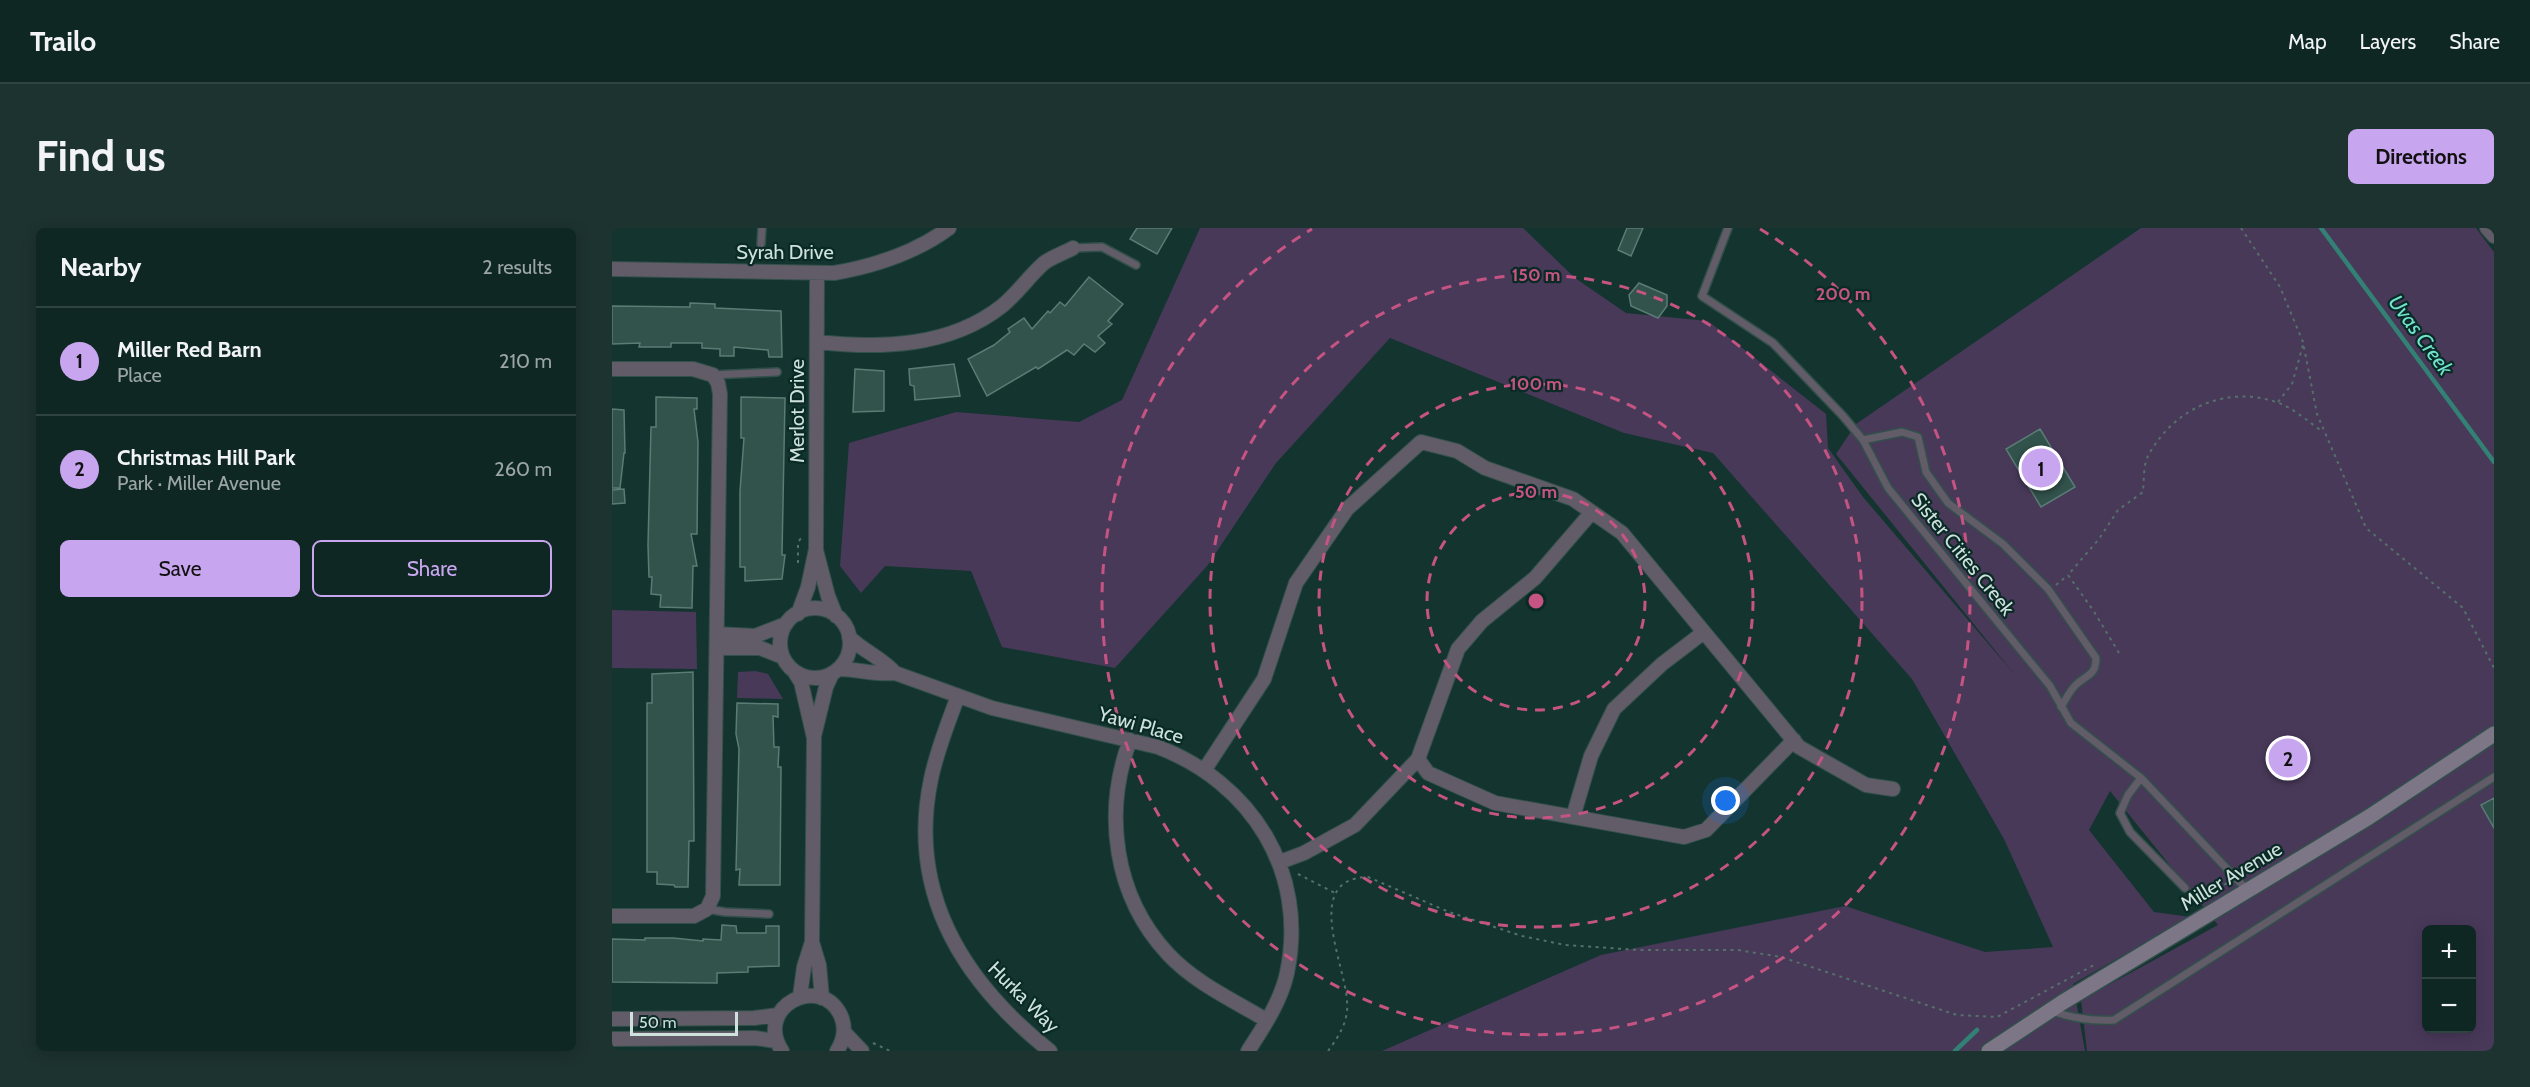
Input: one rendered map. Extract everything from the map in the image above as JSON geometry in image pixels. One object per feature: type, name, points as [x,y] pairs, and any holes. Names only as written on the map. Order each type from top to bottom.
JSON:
[{"type":"street","name":"Syrah Drive","points":[[612,269],[817,274],[866,267],[891,259],[926,243],[949,228]]},
{"type":"street","points":[[2487,228],[2494,236]]},
{"type":"street","points":[[817,342],[900,344],[951,334],[976,323],[1002,306],[1045,262],[1072,248]]},
{"type":"street","name":"Merlot Drive","points":[[798,614],[808,587],[816,549],[817,274]]},
{"type":"street","points":[[612,369],[693,369],[713,375],[718,383],[720,394],[714,897],[701,914],[685,918],[612,916]]},
{"type":"street","points":[[1205,770],[1264,679],[1296,583],[1347,508],[1421,442],[1457,451],[1485,468],[1573,499],[1622,533],[1799,747],[1866,785],[1893,789]]},
{"type":"street","points":[[1280,862],[1304,853],[1354,825],[1418,759],[1458,650],[1482,621],[1535,578],[1592,512]]},
{"type":"street","name":"Merlot Drive","points":[[816,549],[828,596],[849,637]]},
{"type":"street","points":[[717,641],[755,636],[786,624],[798,614],[810,609],[819,609],[837,616]]},
{"type":"street","points":[[786,624],[780,642],[783,657],[801,682],[814,738]]},
{"type":"street","points":[[1573,817],[1591,756],[1614,709],[1662,664],[1704,632]]},
{"type":"street","points":[[800,996],[804,967],[812,942],[814,738],[826,687],[849,652],[849,637]]},
{"type":"street","points":[[849,637],[870,655],[887,664],[895,673]]},
{"type":"street","points":[[717,641],[760,648],[783,657]]},
{"type":"street","points":[[794,671],[814,678],[855,669],[884,674],[895,673]]},
{"type":"street","name":"Yawi Place","points":[[895,673],[1013,713],[1130,740],[1182,756],[1205,770],[1227,788],[1265,834],[1280,862],[1291,923],[1286,975],[1277,1000],[1248,1051]]},
{"type":"street","name":"Hurka Way","points":[[958,696],[939,748],[927,802],[926,835],[932,884],[951,937],[972,973],[1020,1027],[1050,1051]]},
{"type":"street","name":"Miller Avenue","points":[[1989,1051],[2050,1010],[2369,817],[2494,734]]},
{"type":"street","points":[[1130,740],[1119,780],[1115,832],[1124,881],[1134,906],[1163,948],[1194,976],[1266,1020]]},
{"type":"street","points":[[1418,759],[1428,773],[1496,803],[1684,837],[1706,830],[1794,740]]},
{"type":"street","points":[[812,942],[819,964],[822,998]]},
{"type":"street","points":[[779,1046],[775,1032],[778,1015],[790,1001],[800,996],[822,998],[839,1011],[844,1032],[837,1051]]},
{"type":"street","points":[[612,1019],[754,1018],[778,1015]]},
{"type":"street","points":[[844,1032],[865,1046]]},
{"type":"street","points":[[612,1039],[755,1038],[779,1046]]},
{"type":"lane","points":[[761,244],[762,228]]},
{"type":"lane","name":"Sister Cities Creek","points":[[1728,228],[1702,296],[1773,343],[1843,416],[1863,440],[1888,488],[2049,686],[2071,723],[2141,778],[2248,891]]},
{"type":"lane","points":[[1072,248],[1102,247],[1136,266]]},
{"type":"lane","points":[[713,375],[777,372]]},
{"type":"lane","points":[[1863,440],[1902,432],[1918,437],[1926,472],[1948,503],[2003,544],[2048,589],[2096,658],[2096,669],[2077,684],[2061,707]]},
{"type":"lane","points":[[2050,1010],[2067,1017],[2093,1021],[2114,1020],[2494,777]]},
{"type":"lane","points":[[2141,778],[2128,795],[2120,813],[2130,832],[2185,888]]},
{"type":"lane","points":[[707,909],[769,914]]},
{"type":"path","points":[[2241,228],[2280,287],[2303,342],[2317,414],[2366,528],[2463,608],[2494,668]]},
{"type":"path","points":[[2278,402],[2292,384],[2303,342]]},
{"type":"path","points":[[2119,653],[2068,575],[2099,539],[2118,510],[2143,492],[2147,458],[2169,428],[2194,408],[2217,399],[2247,396],[2278,402],[2325,433]]},
{"type":"path","points":[[1298,874],[1335,893]]},
{"type":"path","points":[[1328,1051],[1343,1030],[1348,1001],[1330,910],[1335,893],[1346,881],[1356,877],[1368,877],[1485,926],[1554,943],[1638,950],[1738,950],[1781,957],[1957,1015],[1998,1017],[2100,961]]},
{"type":"path","points":[[2194,904],[2236,878]]},
{"type":"path","points":[[865,1046],[890,1051]]},
{"type":"shaded area","points":[[1200,228],[1523,228],[1575,278],[1626,313],[1708,321],[1826,414],[1828,448],[1863,497],[2015,675],[1836,454],[1856,424],[2141,228],[2476,228],[2494,252],[2494,1051],[2087,1051],[2081,1000],[2218,925],[2110,791],[2089,830],[2154,912],[2190,917],[2073,984],[2085,1051],[1382,1051],[1601,955],[1845,906],[1985,952],[2053,947],[2004,839],[1912,679],[1713,453],[1624,433],[1390,338],[1276,463],[1207,566],[1115,668],[1002,647],[971,571],[885,566],[861,593],[840,566],[849,443],[956,412],[1079,422],[1122,400]]},
{"type":"shaded area","points":[[612,610],[696,612],[697,669],[612,668]]},
{"type":"shaded area","points":[[755,671],[768,674],[783,699],[737,698],[738,672]]},
{"type":"building","points":[[1137,228],[1172,228],[1157,254],[1130,239]]},
{"type":"building","points":[[1627,228],[1643,228],[1631,256],[1618,250]]},
{"type":"building","points":[[1089,277],[1123,304],[1108,321],[1112,324],[1098,336],[1105,343],[1095,352],[1084,344],[1074,355],[1067,350],[1038,369],[1036,367],[987,396],[968,359],[994,345],[1010,332],[1008,329],[1024,318],[1032,329],[1048,311],[1050,313],[1060,302],[1065,306]]},
{"type":"building","points":[[1639,283],[1667,295],[1667,306],[1658,318],[1631,306],[1629,295]]},
{"type":"building","points":[[690,303],[715,304],[715,308],[781,311],[782,357],[769,357],[768,350],[734,347],[734,356],[720,356],[720,349],[702,348],[702,343],[671,343],[671,347],[639,347],[640,343],[612,344],[612,306],[690,307]]},
{"type":"building","points":[[954,364],[960,396],[915,400],[914,386],[910,385],[909,369]]},
{"type":"building","points":[[855,369],[884,371],[884,411],[853,412]]},
{"type":"building","points":[[656,397],[697,398],[697,409],[694,409],[698,442],[697,534],[691,534],[697,566],[693,566],[692,608],[660,607],[661,595],[651,594],[652,577],[649,577],[648,545],[651,427],[656,427]]},
{"type":"building","points":[[741,397],[785,398],[782,555],[785,555],[782,579],[745,581],[745,567],[740,567],[740,491],[744,438],[741,438]]},
{"type":"building","points":[[612,409],[624,410],[625,453],[620,488],[612,488]]},
{"type":"building","points":[[2040,429],[2075,487],[2041,507],[2006,449]]},
{"type":"building","points":[[624,489],[625,503],[612,504],[612,490]]},
{"type":"building","points":[[693,672],[694,841],[689,841],[688,887],[675,887],[674,885],[657,884],[657,872],[647,872],[647,703],[652,703],[652,674]]},
{"type":"building","points":[[737,703],[778,704],[778,717],[773,716],[774,747],[779,747],[778,767],[781,767],[780,885],[739,885],[740,869],[736,870],[739,749],[736,734]]},
{"type":"building","points":[[2494,798],[2494,828],[2481,805]]},
{"type":"building","points":[[722,925],[736,926],[737,933],[766,933],[766,926],[779,926],[779,966],[748,967],[748,972],[717,973],[717,983],[612,982],[612,939],[721,940]]},
{"type":"waterway","name":"Uvas Creek","points":[[2321,228],[2494,462]]},
{"type":"waterway","points":[[1955,1051],[1977,1030]]},
{"type":"place","name":"Miller Red Barn","points":[[2041,468]]},
{"type":"place","name":"Christmas Hill Park","points":[[2288,758]]}]
